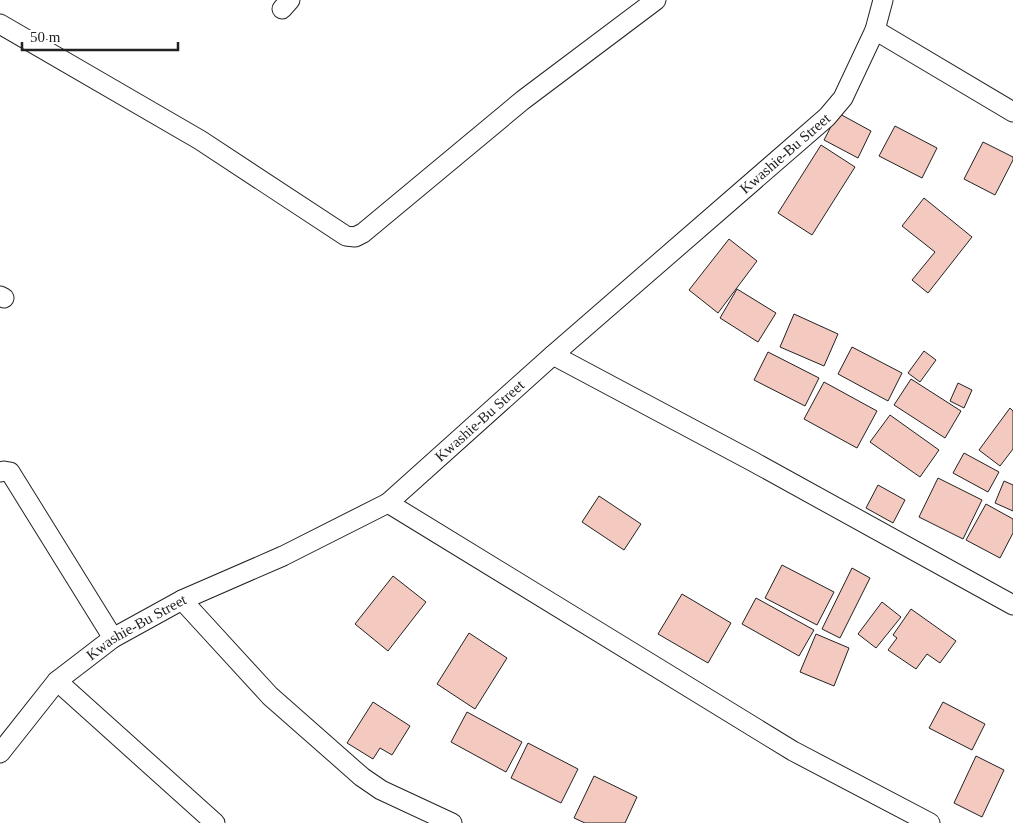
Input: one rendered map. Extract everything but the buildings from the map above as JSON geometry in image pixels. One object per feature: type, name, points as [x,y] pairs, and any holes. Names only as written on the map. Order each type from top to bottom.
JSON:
[{"type":"street","points":[[0,24],[200,140],[346,236],[355,237],[363,233],[523,100],[656,0]]},
{"type":"street","name":"Kwashie-Bu Street","points":[[0,753],[57,681],[113,638],[182,600],[283,556],[388,503],[553,354],[827,117],[842,98],[874,30],[883,0]]},
{"type":"street","points":[[874,30],[1013,112]]},
{"type":"street","points":[[553,354],[1013,605]]},
{"type":"street","points":[[0,472],[10,472],[113,638]]},
{"type":"street","points":[[388,503],[793,751],[930,823]]},
{"type":"street","points":[[182,600],[270,696],[362,777],[381,790],[452,823]]},
{"type":"street","points":[[57,681],[215,823]]}]
